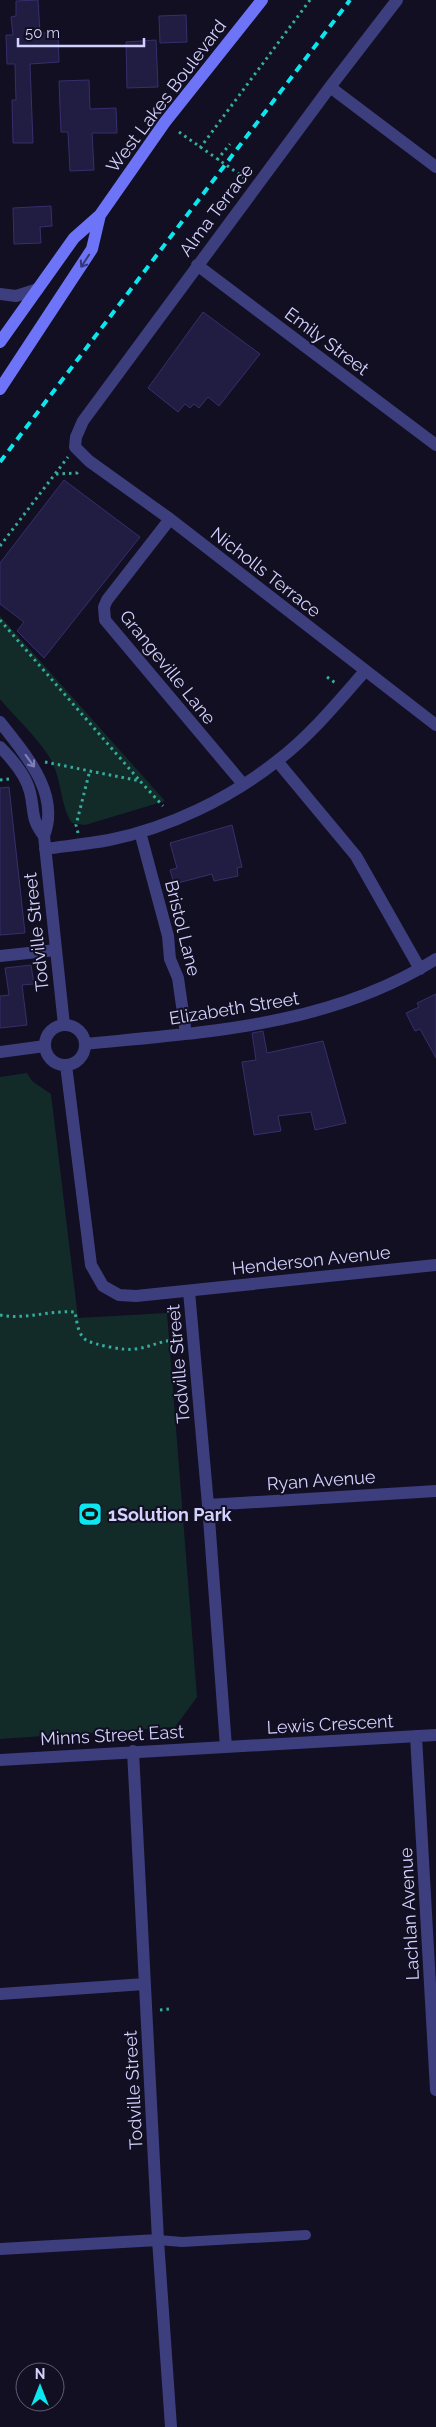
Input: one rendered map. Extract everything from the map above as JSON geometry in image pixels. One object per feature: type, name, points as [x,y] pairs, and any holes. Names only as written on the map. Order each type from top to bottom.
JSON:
[{"type":"main road","name":"West Lakes Boulevard","points":[[0,342],[74,238],[100,215],[165,122],[262,0]]},
{"type":"main road","name":"West Lakes Boulevard","points":[[0,389],[92,249],[100,215]]},
{"type":"street","name":"Alma Terrace","points":[[75,447],[76,436],[83,421],[330,87],[397,0]]},
{"type":"street","points":[[330,87],[436,168]]},
{"type":"street","name":"Emily Street","points":[[198,265],[436,445]]},
{"type":"street","points":[[0,294],[16,296],[38,289]]},
{"type":"street","name":"Nicholls Terrace","points":[[75,447],[89,460],[170,519],[436,725]]},
{"type":"street","name":"Grangeville Lane","points":[[170,519],[107,600],[104,607],[105,620],[243,784]]},
{"type":"street","points":[[45,842],[79,844],[109,840],[140,832],[180,817],[243,784],[295,746],[365,671]]},
{"type":"street","name":"Todville Street","points":[[0,722],[35,768],[48,803],[48,824],[45,842],[64,1025]]},
{"type":"street","name":"Todville Street","points":[[0,747],[23,775],[30,791],[35,823],[45,842]]},
{"type":"street","points":[[277,761],[356,856],[420,969]]},
{"type":"street","name":"Bristol Lane","points":[[140,832],[168,936],[170,959],[179,982],[186,1034]]},
{"type":"street","points":[[0,956],[56,950]]},
{"type":"street","name":"Elizabeth Street","points":[[85,1044],[186,1034],[261,1024],[306,1015],[394,984],[436,959]]},
{"type":"street","points":[[64,1025],[77,1029],[82,1034],[85,1044],[81,1057],[66,1065],[53,1061],[48,1056],[45,1046],[49,1034],[64,1025]]},
{"type":"street","points":[[0,1052],[45,1046]]},
{"type":"street","name":"Todville Street","points":[[66,1065],[91,1265],[103,1286],[119,1295],[189,1291],[208,1505],[226,1747]]},
{"type":"street","name":"Henderson Avenue","points":[[189,1291],[436,1264]]},
{"type":"street","name":"Ryan Avenue","points":[[208,1505],[436,1490]]},
{"type":"street","name":"Lewis Crescent","points":[[226,1747],[436,1735]]},
{"type":"street","name":"Lachlan Avenue","points":[[416,1736],[436,2090]]},
{"type":"street","name":"Minns Street East","points":[[0,1760],[226,1747]]},
{"type":"street","name":"Todville Street","points":[[133,1751],[158,2240],[171,2427]]},
{"type":"street","points":[[0,1994],[145,1984]]},
{"type":"street","points":[[0,2249],[158,2240]]},
{"type":"lane","points":[[158,2240],[182,2242],[306,2235]]},
{"type":"path","points":[[200,148],[310,0]]},
{"type":"path","points":[[179,132],[257,186]]},
{"type":"path","points":[[217,160],[230,144]]},
{"type":"path","points":[[0,546],[75,447]]},
{"type":"path","points":[[0,620],[163,806]]},
{"type":"path","points":[[41,765],[46,761],[140,781]]},
{"type":"path","points":[[79,844],[76,824],[90,770]]},
{"type":"path","points":[[0,1315],[16,1318],[58,1310],[75,1312],[78,1328],[86,1340],[116,1348],[133,1350],[147,1347],[159,1341],[176,1340]]},
{"type":"green space","points":[[0,616],[165,801],[85,825],[72,823],[65,808],[57,774],[50,758],[33,735],[0,699]]},
{"type":"green space","points":[[27,1073],[32,1081],[51,1094],[78,1318],[167,1313],[197,1697],[175,1727],[0,1739],[0,1077]]},
{"type":"building","points":[[38,0],[40,33],[58,33],[59,62],[30,64],[33,143],[13,143],[12,100],[16,100],[15,64],[7,64],[6,35],[13,35],[11,17],[16,16],[16,1]]},
{"type":"building","points":[[186,15],[187,42],[160,43],[159,16]]},
{"type":"building","points":[[156,40],[158,87],[127,88],[126,42]]},
{"type":"building","points":[[89,80],[90,109],[116,108],[117,133],[92,133],[94,170],[70,171],[68,132],[61,132],[59,81]]},
{"type":"building","points":[[51,206],[52,226],[40,227],[41,243],[14,244],[13,208]]},
{"type":"building","points":[[203,312],[260,354],[219,406],[208,397],[199,408],[194,404],[190,408],[185,404],[178,412],[148,388]]},
{"type":"building","points":[[64,480],[140,537],[44,658],[17,631],[24,622],[0,604],[0,563]]},
{"type":"building","points":[[9,787],[25,933],[0,935],[0,788]]},
{"type":"building","points":[[232,825],[242,867],[237,868],[238,876],[214,881],[212,874],[174,884],[170,870],[177,868],[170,843]]},
{"type":"building","points":[[31,965],[34,984],[22,985],[27,1025],[0,1028],[0,996],[9,995],[5,968]]},
{"type":"building","points":[[436,994],[436,1058],[420,1029],[415,1031],[406,1013],[419,1007],[417,1003]]},
{"type":"building","points":[[263,1031],[267,1053],[323,1041],[346,1123],[315,1130],[311,1112],[278,1116],[281,1131],[254,1135],[242,1062],[256,1060],[252,1033]]},
{"type":"railway","points":[[0,462],[350,0]]},
{"type":"place","name":"1Solution Park","points":[[90,1514]]}]
